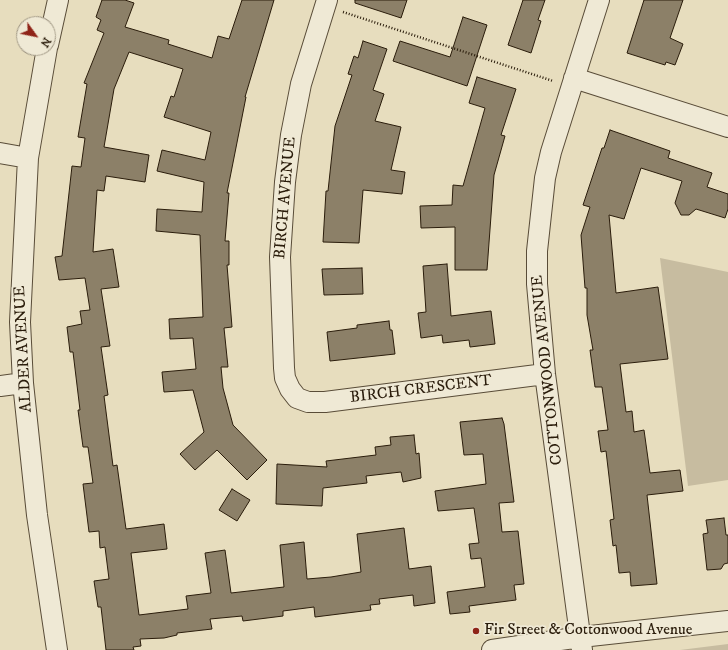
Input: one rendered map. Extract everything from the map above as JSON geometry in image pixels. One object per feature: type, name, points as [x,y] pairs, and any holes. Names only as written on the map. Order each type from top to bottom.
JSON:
[{"type":"street","points":[[54,16],[58,0]]},
{"type":"street","name":"COTTONWOOD AVENUE","points":[[582,644],[545,374],[537,284],[537,251],[540,214],[551,152],[599,0]]},
{"type":"street","name":"BIRCH AVENUE","points":[[297,398],[288,384],[284,368],[281,227],[290,135],[299,91],[326,3]]},
{"type":"street","name":"ALDER AVENUE","points":[[46,56],[28,158],[20,322],[23,383],[38,515],[57,650]]},
{"type":"street","points":[[572,82],[728,127]]},
{"type":"street","points":[[0,153],[28,158]]},
{"type":"street","name":"BIRCH CRESCENT","points":[[297,398],[308,402],[325,402],[545,374]]},
{"type":"street","points":[[0,386],[23,383]]},
{"type":"street","points":[[492,650],[582,644],[728,622]]},
{"type":"path","points":[[326,3],[572,82]]},
{"type":"shaded area","points":[[660,258],[728,272],[728,480],[688,486]]},
{"type":"shaded area","points":[[728,644],[728,650],[680,650]]},
{"type":"building","points":[[102,0],[125,0],[134,3],[125,27],[169,40],[168,44],[212,58],[218,36],[229,39],[242,0],[274,0],[245,97],[227,193],[229,193],[225,241],[229,241],[229,265],[227,265],[232,327],[224,328],[228,367],[221,367],[223,388],[233,425],[267,460],[247,480],[217,450],[195,470],[180,454],[204,432],[193,390],[164,392],[162,372],[196,369],[193,338],[170,339],[169,319],[203,317],[200,235],[156,231],[157,209],[202,212],[204,182],[157,171],[162,150],[205,160],[211,132],[164,117],[171,96],[174,97],[183,69],[129,52],[114,89],[104,147],[149,155],[145,182],[106,176],[104,191],[97,190],[93,252],[113,249],[119,287],[101,289],[110,346],[101,347],[108,395],[104,396],[113,466],[117,465],[126,529],[164,524],[167,549],[131,553],[139,615],[188,609],[186,596],[211,593],[205,553],[225,550],[231,593],[284,587],[280,545],[304,542],[307,579],[331,577],[361,572],[357,534],[404,528],[409,569],[431,566],[435,603],[414,606],[413,595],[379,599],[380,604],[370,605],[371,610],[315,617],[314,607],[283,611],[283,616],[243,621],[242,616],[210,619],[212,629],[177,633],[177,635],[164,638],[140,639],[141,646],[133,647],[134,650],[106,650],[101,607],[98,607],[94,581],[109,579],[105,547],[100,548],[99,531],[89,532],[83,484],[93,483],[88,447],[83,447],[73,352],[70,352],[67,327],[82,324],[80,311],[90,310],[85,278],[59,280],[55,257],[62,256],[72,166],[81,167],[85,138],[78,137],[87,84],[84,83],[104,33],[97,30],[101,20],[96,17]]},
{"type":"building","points":[[355,0],[407,0],[401,18],[355,3]]},
{"type":"building","points":[[523,0],[545,0],[538,20],[541,21],[531,53],[508,45]]},
{"type":"building","points":[[644,0],[683,0],[670,38],[683,44],[675,65],[666,62],[665,65],[627,53]]},
{"type":"building","points":[[463,17],[487,25],[467,86],[393,61],[400,41],[450,57]]},
{"type":"building","points":[[363,41],[387,49],[373,90],[384,94],[375,121],[401,127],[391,170],[405,172],[402,194],[363,190],[359,243],[323,242],[326,191],[328,191],[335,126],[352,75],[348,74],[354,56],[358,58]]},
{"type":"building","points":[[477,77],[516,89],[501,135],[505,136],[494,175],[487,270],[455,270],[455,227],[421,228],[420,206],[452,205],[453,185],[463,186],[485,108],[469,103]]},
{"type":"building","points":[[610,130],[670,151],[668,158],[712,173],[707,187],[728,194],[728,209],[725,218],[696,209],[689,215],[681,215],[675,203],[682,181],[641,168],[624,219],[609,215],[616,293],[658,287],[668,359],[620,364],[626,412],[632,411],[634,432],[644,430],[650,473],[680,470],[683,491],[647,495],[657,584],[631,586],[630,572],[619,573],[616,545],[613,546],[610,520],[614,519],[606,451],[601,452],[598,431],[608,430],[602,387],[595,387],[590,350],[593,350],[587,315],[587,288],[585,288],[581,235],[590,207],[583,205],[602,148],[604,148]]},
{"type":"building","points":[[447,264],[451,316],[491,311],[495,344],[470,347],[469,340],[443,343],[442,335],[421,338],[418,313],[426,312],[423,266]]},
{"type":"building","points":[[362,268],[363,294],[324,295],[322,269]]},
{"type":"building","points":[[389,321],[390,330],[392,330],[395,354],[330,361],[327,332],[357,328],[357,325]]},
{"type":"building","points":[[502,418],[514,502],[499,503],[502,532],[518,531],[524,584],[514,585],[516,600],[469,606],[470,612],[450,614],[447,592],[485,587],[481,558],[471,559],[469,544],[479,543],[474,508],[438,511],[435,491],[486,484],[483,454],[464,455],[460,422]]},
{"type":"building","points":[[414,435],[416,454],[419,453],[421,478],[403,482],[401,472],[366,476],[367,483],[323,488],[322,506],[276,504],[277,464],[327,467],[326,461],[376,455],[375,447],[391,445],[390,437]]},
{"type":"building","points":[[232,489],[250,500],[237,521],[219,510]]},
{"type":"building","points":[[724,518],[726,535],[728,535],[728,563],[724,564],[721,569],[707,570],[703,534],[708,533],[706,520]]},
{"type":"place","name":"Fir Street & Cottonwood Avenue","points":[[476,631]]}]
